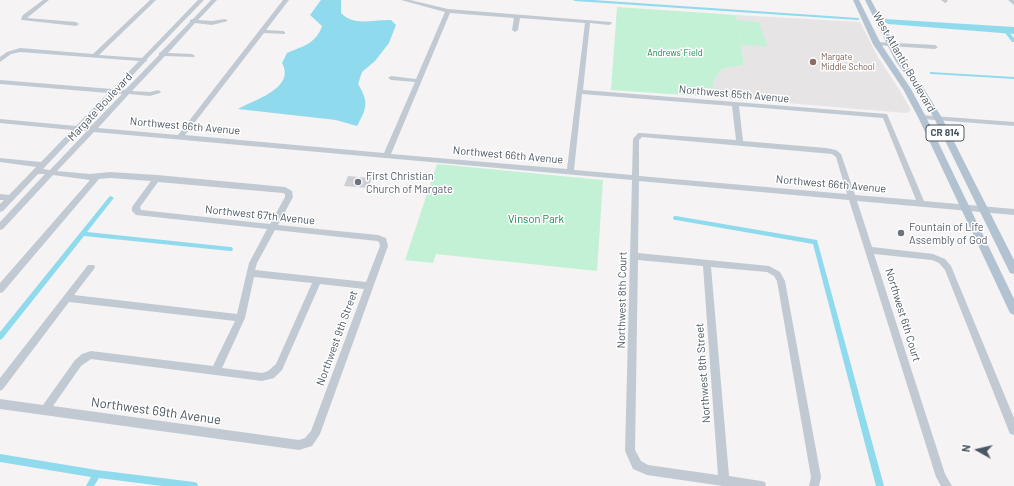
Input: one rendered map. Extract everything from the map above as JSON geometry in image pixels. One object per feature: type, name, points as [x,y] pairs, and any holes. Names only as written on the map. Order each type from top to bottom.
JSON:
[{"type":"main road","name":"West Atlantic Boulevard","points":[[856,0],[877,44],[907,89],[922,117],[1014,310]]},
{"type":"main road","name":"West Atlantic Boulevard","points":[[868,0],[890,45],[938,118],[1014,270]]},
{"type":"street","points":[[46,0],[25,16],[24,19],[76,24]]},
{"type":"street","points":[[94,56],[153,0]]},
{"type":"street","name":"Margate Boulevard","points":[[0,209],[151,54],[201,0]]},
{"type":"street","name":"Margate Boulevard","points":[[0,227],[214,0]]},
{"type":"street","points":[[180,137],[286,0]]},
{"type":"street","points":[[404,0],[448,11],[609,23]]},
{"type":"street","points":[[1011,0],[1014,3]]},
{"type":"street","points":[[387,155],[448,11]]},
{"type":"street","points":[[516,30],[517,17]]},
{"type":"street","points":[[182,21],[212,23],[225,21]]},
{"type":"street","points":[[570,172],[581,92],[588,21]]},
{"type":"street","points":[[262,31],[283,33]]},
{"type":"street","points":[[877,44],[935,48]]},
{"type":"street","points":[[0,60],[14,51],[20,50],[144,60]]},
{"type":"street","points":[[151,54],[192,56]]},
{"type":"street","points":[[391,78],[419,81]]},
{"type":"street","points":[[0,82],[150,94],[158,92]]},
{"type":"street","name":"Northwest 65th Avenue","points":[[581,92],[885,116],[921,203]]},
{"type":"street","points":[[735,104],[740,142]]},
{"type":"street","points":[[922,117],[1014,124]]},
{"type":"street","name":"Northwest 66th Avenue","points":[[0,121],[1014,212]]},
{"type":"street","name":"Northwest 8th Court","points":[[724,481],[647,470],[637,466],[630,451],[636,139],[640,135],[740,142]]},
{"type":"street","name":"Northwest 6th Court","points":[[740,142],[826,150],[834,152],[839,156],[941,477],[947,486]]},
{"type":"street","points":[[0,160],[90,177],[110,175],[157,178],[285,190],[289,193],[289,197],[253,264],[246,286],[241,318],[216,371]]},
{"type":"street","points":[[0,289],[97,176]]},
{"type":"street","name":"Northwest 67th Avenue","points":[[157,178],[136,207],[136,211],[139,213],[378,238],[383,240]]},
{"type":"street","points":[[0,197],[11,198]]},
{"type":"street","name":"Northwest 9th Street","points":[[308,442],[315,434],[384,246],[383,240]]},
{"type":"street","points":[[870,250],[933,257],[942,261],[948,268],[1014,430]]},
{"type":"street","points":[[634,256],[768,269],[777,274],[782,281],[816,477],[814,486]]},
{"type":"street","name":"Northwest 8th Street","points":[[707,263],[724,481]]},
{"type":"street","points":[[0,386],[91,267]]},
{"type":"street","points":[[250,273],[369,286]]},
{"type":"street","points":[[45,410],[78,363],[85,357],[91,355],[262,377],[271,375],[279,367],[317,281]]},
{"type":"street","points":[[67,298],[241,318]]},
{"type":"street","name":"Northwest 69th Avenue","points":[[0,404],[299,445],[308,442]]},
{"type":"street","points":[[724,481],[761,486]]},
{"type":"shaded area","name":"Margate Middle School","points":[[736,15],[860,22],[879,59],[911,110],[906,113],[715,97],[713,81],[722,69],[744,65]]},
{"type":"green space","name":"Andrews' Field","points":[[617,7],[736,15],[744,65],[722,69],[713,81],[715,97],[611,90]]},
{"type":"green space","points":[[737,20],[759,22],[767,46],[741,45]]},
{"type":"green space","name":"Vinson Park","points":[[437,164],[603,180],[597,271],[436,254],[433,263],[405,260]]},
{"type":"water","points":[[321,0],[341,0],[341,13],[352,20],[391,20],[396,25],[389,43],[375,61],[362,72],[358,84],[364,96],[365,110],[357,126],[336,120],[238,109],[263,97],[278,86],[283,79],[285,72],[282,63],[287,53],[313,41],[322,26],[310,15]]},
{"type":"water","points":[[885,19],[1014,27],[1014,34],[888,24],[885,22]]},
{"type":"building","name":"First Christian Church of Margate","points":[[348,176],[372,178],[368,188],[344,186]]},
{"type":"waterway","points":[[575,0],[858,19]]},
{"type":"waterway","points":[[1004,29],[1014,41]]},
{"type":"waterway","points":[[932,73],[1014,78]]},
{"type":"waterway","points":[[82,234],[111,198]]},
{"type":"waterway","points":[[676,218],[815,242],[880,486]]},
{"type":"waterway","points":[[0,337],[82,234]]},
{"type":"waterway","points":[[82,234],[230,249]]},
{"type":"waterway","points":[[0,458],[97,474]]},
{"type":"waterway","points":[[90,486],[97,474]]},
{"type":"waterway","points":[[97,474],[194,486]]},
{"type":"place","name":"Margate Middle School","points":[[813,62]]},
{"type":"place","name":"First Christian Church of Margate","points":[[358,182]]},
{"type":"place","name":"Fountain of Life Assembly of God","points":[[901,233]]}]
